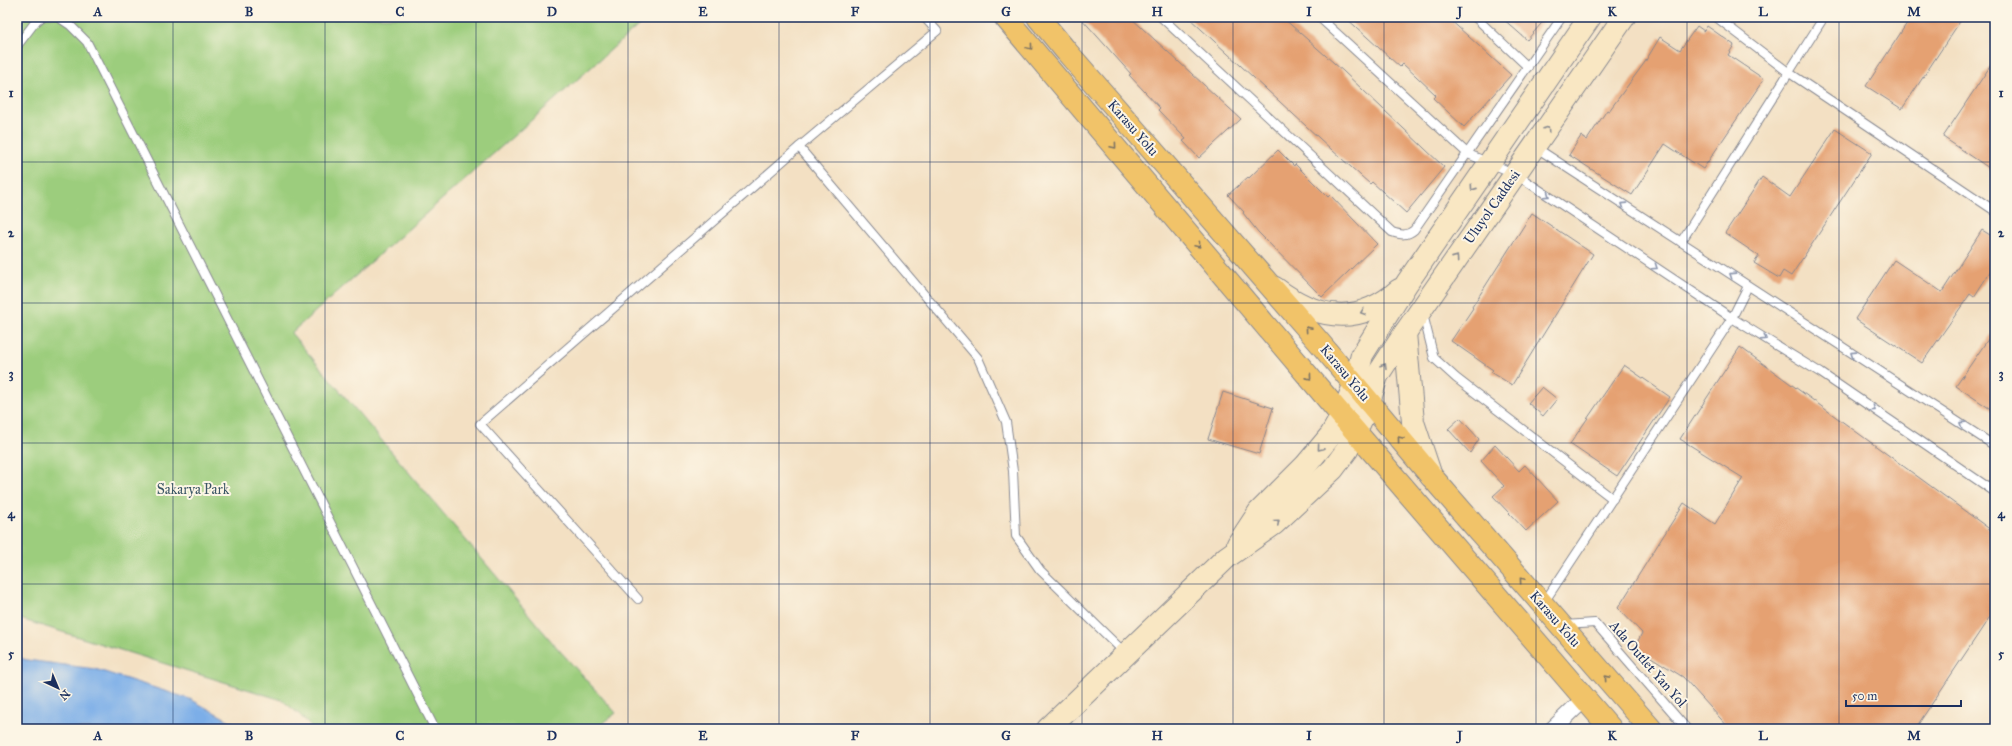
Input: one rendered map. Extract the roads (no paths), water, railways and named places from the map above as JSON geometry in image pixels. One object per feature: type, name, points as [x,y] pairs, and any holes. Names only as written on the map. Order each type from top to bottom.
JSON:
[{"type":"highway","name":"Karasu Yolu","points":[[1005,17],[1342,416],[1611,729]]},
{"type":"highway","name":"Karasu Yolu","points":[[1038,17],[1354,383],[1432,477],[1652,729]]},
{"type":"highway","points":[[1055,17],[1067,52]]},
{"type":"main road","name":"Uluyol Caddesi","points":[[1233,551],[1274,524],[1333,469],[1346,450],[1356,432],[1369,402],[1377,376],[1421,309],[1503,169],[1564,56],[1590,17]]},
{"type":"main road","name":"Uluyol Caddesi","points":[[1233,551],[1259,512],[1306,465],[1331,434],[1342,416],[1362,355],[1407,283],[1503,169],[1535,147],[1624,17]]},
{"type":"main road","points":[[1266,282],[1283,294],[1311,309],[1338,316],[1352,315],[1366,311],[1392,296],[1407,283]]},
{"type":"main road","points":[[1405,333],[1412,422],[1432,477]]},
{"type":"main road","points":[[1048,729],[1233,551]]},
{"type":"street","points":[[1553,729],[1584,699]]},
{"type":"lane","points":[[17,46],[36,21],[41,17]]},
{"type":"lane","points":[[58,17],[87,42],[435,729]]},
{"type":"lane","points":[[638,599],[480,424],[800,147],[936,32],[924,17]]},
{"type":"lane","points":[[1161,17],[1392,232],[1400,235],[1408,234],[1414,230],[1562,17]]},
{"type":"lane","points":[[1319,17],[1468,154],[1526,181],[1732,318],[1820,373],[1995,492]]},
{"type":"lane","points":[[1475,17],[1528,66]]},
{"type":"lane","points":[[1716,17],[1788,72],[1995,211]]},
{"type":"lane","points":[[1681,242],[1824,17]]},
{"type":"lane","points":[[800,147],[978,358],[1006,422],[1013,471],[1016,536],[1040,570],[1126,654]]},
{"type":"lane","points":[[1535,147],[1995,446]]},
{"type":"lane","points":[[1542,604],[1614,499],[1732,318],[1748,286]]},
{"type":"lane","points":[[1421,309],[1434,358],[1456,378],[1614,499]]},
{"type":"lane","name":"Ada Outlet Yan Yol","points":[[1560,625],[1595,623],[1687,729]]},
{"type":"water","points":[[17,657],[27,660],[95,669],[190,699],[245,729],[17,729]]},
{"type":"park label","name":"Sakarya Park","points":[[193,489]]}]
